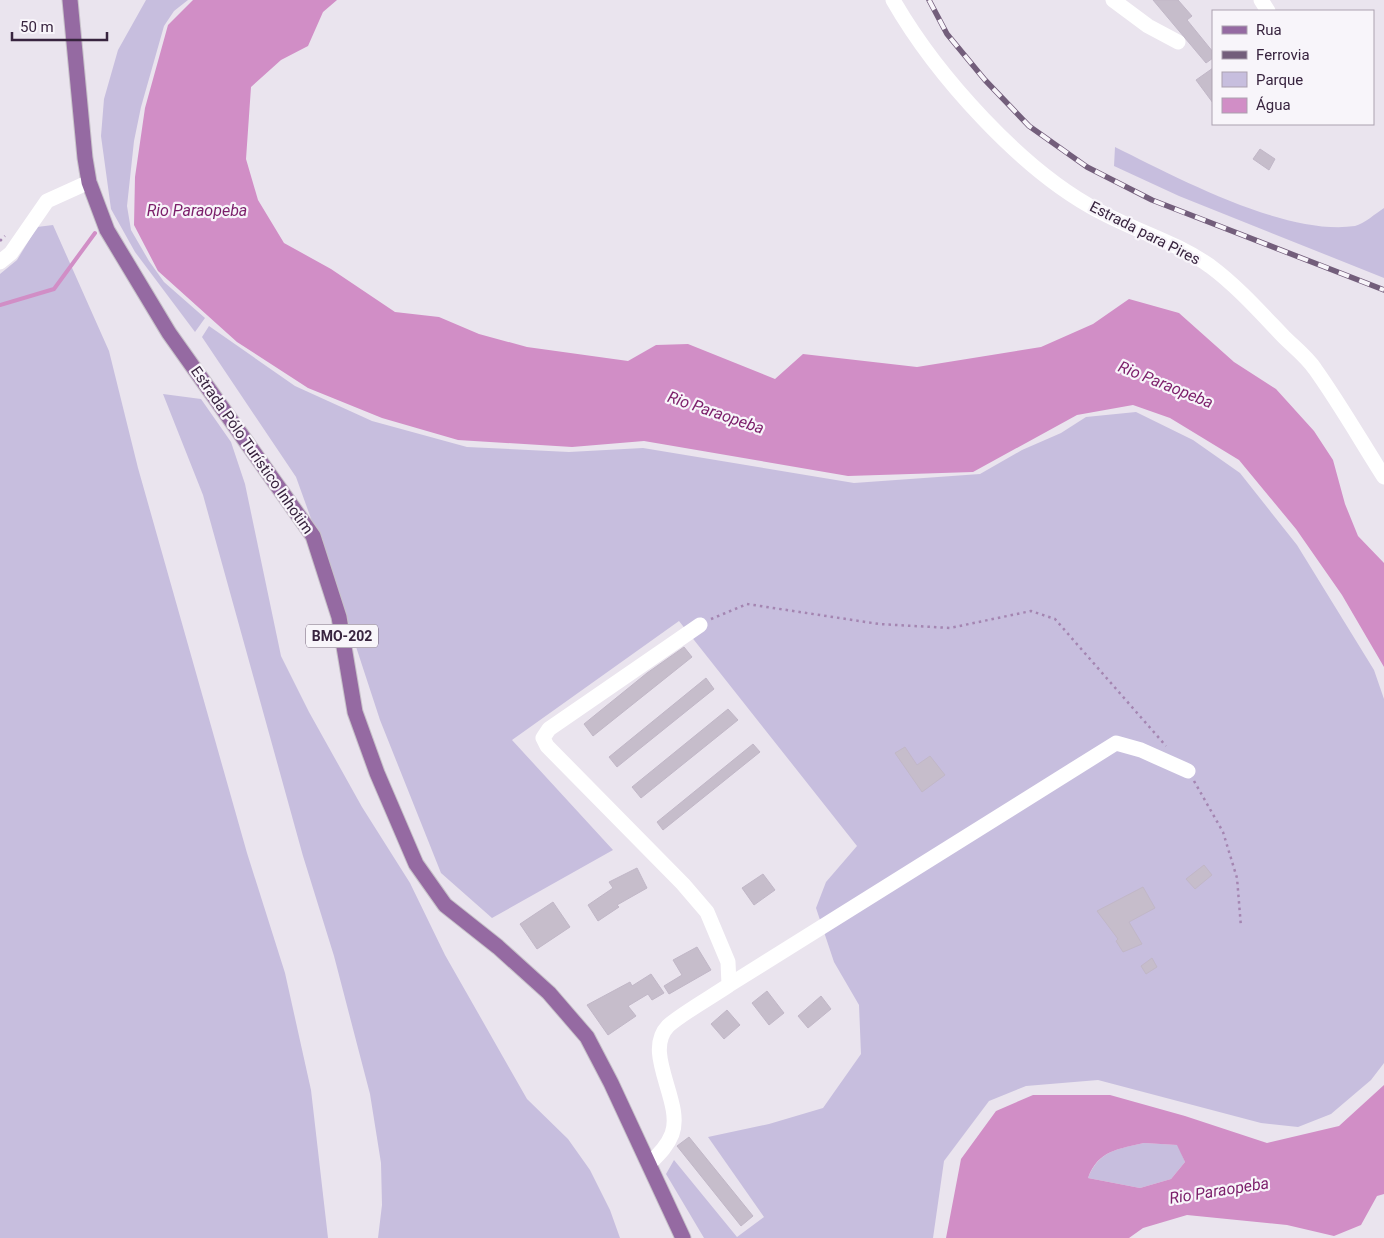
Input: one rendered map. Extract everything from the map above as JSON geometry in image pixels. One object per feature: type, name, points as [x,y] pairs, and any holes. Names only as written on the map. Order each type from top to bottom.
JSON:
[{"type":"main road","name":"Estrada Pólo Turístico Inhotim","points":[[70,0],[89,182],[107,230],[169,333],[314,536],[340,617],[355,712],[377,773],[416,864],[445,905],[498,947],[549,993],[587,1038],[683,1238]]},
{"type":"street","name":"Estrada para Pires","points":[[893,0],[904,20],[943,70],[1008,144],[1039,172],[1098,211],[1188,251],[1212,268],[1263,315],[1314,367],[1384,477]]},
{"type":"street","points":[[1113,0],[1148,26],[1178,42]]},
{"type":"street","points":[[0,262],[11,253],[47,201],[89,182]]},
{"type":"street","points":[[700,624],[549,730],[543,738],[547,746],[683,884],[707,912],[728,962],[729,985]]},
{"type":"street","points":[[649,1164],[665,1148],[673,1132],[673,1114],[658,1046],[668,1027],[729,985],[1116,743],[1141,750],[1188,771]]},
{"type":"path","points":[[700,624],[747,604],[879,624],[950,628],[1031,611],[1054,619],[1169,749]]},
{"type":"path","points":[[1188,771],[1223,832],[1237,878],[1241,927]]},
{"type":"green space","points":[[146,0],[188,0],[174,11],[164,26],[141,107],[134,141],[127,206],[131,230],[149,261],[164,282],[205,318],[195,332],[135,252],[111,209],[101,136],[104,99],[118,50]]},
{"type":"green space","points":[[1115,147],[1232,202],[1265,214],[1297,222],[1327,227],[1355,226],[1366,221],[1384,208],[1384,278],[1179,196],[1114,166]]},
{"type":"green space","points":[[53,225],[109,351],[138,468],[247,853],[285,973],[311,1090],[328,1238],[0,1238],[0,274],[17,260],[37,227]]},
{"type":"green space","points":[[209,326],[295,386],[372,421],[467,447],[569,452],[643,448],[854,483],[980,474],[1022,450],[1061,433],[1086,417],[1136,412],[1193,440],[1240,473],[1297,545],[1374,670],[1384,699],[1384,1063],[1371,1080],[1331,1114],[1298,1127],[1261,1123],[1098,1080],[1026,1086],[989,1101],[944,1161],[933,1238],[704,1238],[666,1174],[674,1160],[737,1237],[764,1217],[708,1137],[769,1124],[823,1108],[861,1054],[859,1005],[834,962],[816,908],[826,882],[857,846],[679,621],[512,740],[613,850],[492,918],[441,873],[380,720],[344,610],[296,477],[202,337]]},
{"type":"green space","points":[[163,394],[201,399],[231,442],[245,484],[281,656],[309,712],[362,807],[410,883],[445,955],[527,1099],[568,1139],[590,1170],[610,1210],[620,1238],[378,1238],[382,1205],[381,1163],[370,1094],[334,956],[303,856],[203,495]]},
{"type":"green space","points":[[1144,1143],[1178,1145],[1185,1162],[1171,1179],[1140,1188],[1088,1178],[1092,1169],[1110,1152]]},
{"type":"water","name":"Rio Paraopeba","points":[[193,0],[337,0],[323,12],[308,46],[281,60],[251,87],[246,159],[258,200],[284,243],[331,269],[395,312],[439,317],[479,334],[527,347],[628,361],[656,345],[688,344],[775,379],[803,354],[917,367],[1041,347],[1093,324],[1129,299],[1179,313],[1234,362],[1276,389],[1314,431],[1333,460],[1345,504],[1358,536],[1384,563],[1384,667],[1342,595],[1296,529],[1239,460],[1170,418],[1133,405],[1077,415],[973,472],[848,476],[644,441],[572,447],[458,440],[382,418],[308,388],[237,342],[158,271],[134,225],[135,177],[145,108],[168,25]]},
{"type":"water","name":"Rio Paraopeba","points":[[1384,1085],[1384,1194],[1377,1196],[1361,1225],[1334,1236],[1287,1225],[1187,1215],[1143,1228],[1129,1238],[946,1238],[961,1159],[996,1111],[1033,1095],[1110,1095],[1185,1116],[1267,1143],[1339,1126]],"holes":[[[1144,1143],[1177,1145],[1185,1162],[1171,1179],[1140,1188],[1088,1178],[1097,1162],[1110,1152],[1118,1149]]]},
{"type":"building","points":[[1153,0],[1178,0],[1192,16],[1187,20],[1212,51],[1212,59],[1206,63]]},
{"type":"building","points":[[1212,69],[1212,102],[1196,80]]},
{"type":"building","points":[[1260,149],[1275,159],[1269,170],[1253,159]]},
{"type":"building","points":[[684,647],[692,657],[593,736],[584,724],[647,673]]},
{"type":"building","points":[[706,678],[714,689],[617,767],[609,757]]},
{"type":"building","points":[[728,709],[738,720],[641,798],[632,787]]},
{"type":"building","points":[[753,744],[760,752],[663,830],[657,822]]},
{"type":"building","points":[[905,747],[917,765],[930,756],[945,775],[922,792],[895,753]]},
{"type":"building","points":[[1204,865],[1212,875],[1195,889],[1186,879]]},
{"type":"building","points":[[637,868],[647,888],[617,905],[619,907],[598,921],[588,905],[613,888],[609,882]]},
{"type":"building","points":[[763,874],[775,890],[754,905],[742,888]]},
{"type":"building","points":[[1143,887],[1155,908],[1129,922],[1142,944],[1123,952],[1116,941],[1118,939],[1097,911]]},
{"type":"building","points":[[553,902],[570,927],[537,949],[520,924]]},
{"type":"building","points":[[697,947],[711,970],[669,994],[664,986],[682,975],[673,960]]},
{"type":"building","points":[[1152,958],[1157,967],[1146,974],[1141,966]]},
{"type":"building","points":[[651,974],[664,993],[652,1000],[648,994],[628,1006],[636,1016],[608,1035],[587,1005],[630,982],[632,986]]},
{"type":"building","points":[[767,991],[784,1013],[769,1025],[752,1003]]},
{"type":"building","points":[[821,996],[831,1009],[808,1028],[798,1016]]},
{"type":"building","points":[[727,1010],[740,1025],[724,1039],[711,1024]]},
{"type":"building","points":[[689,1137],[753,1216],[741,1226],[677,1146]]},
{"type":"waterway","points":[[0,305],[54,289],[95,233]]},
{"type":"railway","points":[[929,0],[947,34],[985,80],[1029,126],[1087,167],[1152,200],[1384,290]]}]
